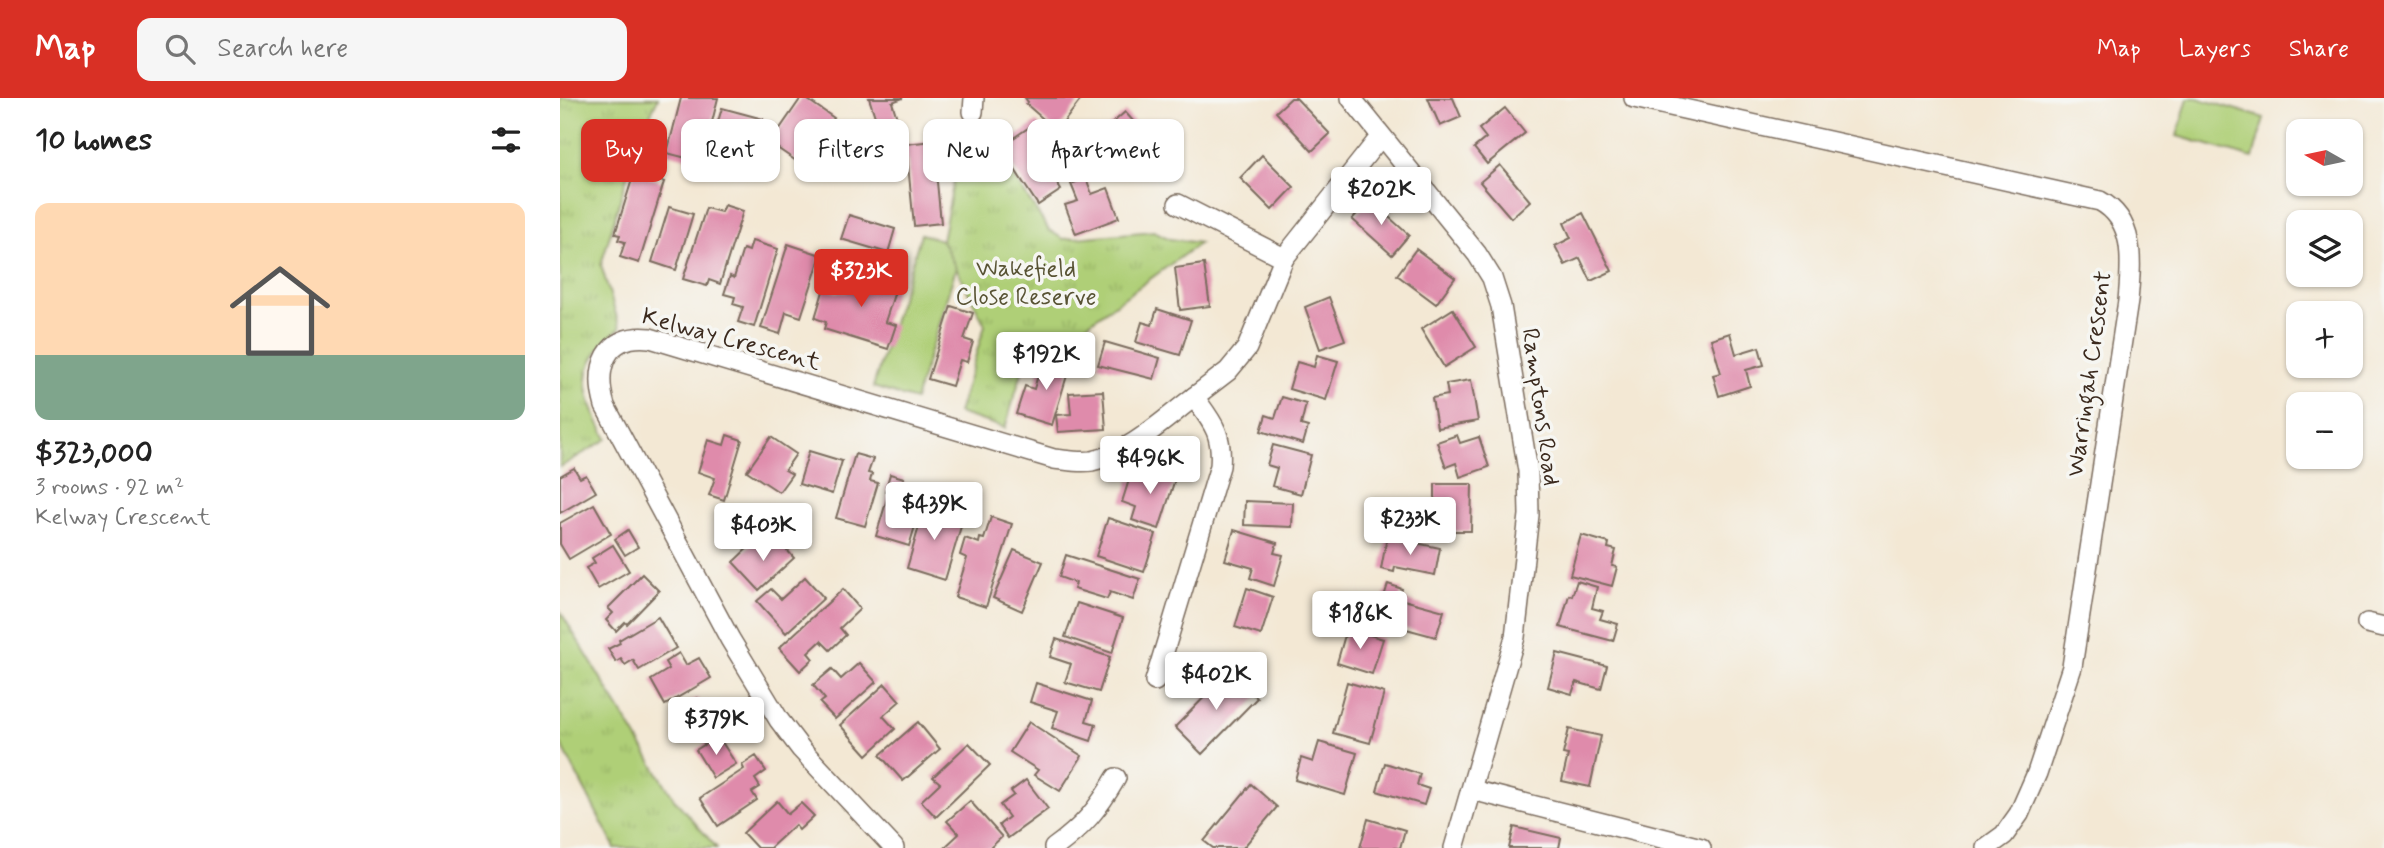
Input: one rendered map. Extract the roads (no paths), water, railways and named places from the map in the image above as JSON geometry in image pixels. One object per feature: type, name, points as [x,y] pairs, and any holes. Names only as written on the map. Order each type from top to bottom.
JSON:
[{"type":"street","name":"Ramptons Road","points":[[1351,98],[1477,254],[1492,278],[1501,306],[1528,471],[1529,515],[1515,637],[1454,848]]},
{"type":"street","name":"Warringah Crescent","points":[[1634,98],[2100,201],[2116,212],[2122,222],[2130,251],[2128,301],[2072,667],[2037,773],[2019,814],[2004,835],[1986,848]]},
{"type":"street","name":"Kelway Crescent","points":[[894,848],[801,749],[779,720],[730,639],[605,406],[599,379],[604,360],[623,340],[650,338],[1054,459],[1093,461],[1129,444],[1228,371],[1247,348],[1284,258],[1381,136]]},
{"type":"street","points":[[1178,204],[1284,258]]},
{"type":"street","points":[[1155,681],[1220,466],[1222,447],[1217,429],[1194,397]]},
{"type":"street","points":[[1054,848],[1089,820],[1116,778]]},
{"type":"street","points":[[1472,790],[1702,848]]},
{"type":"park label","name":"Wakefield Close Reserve","points":[[1026,283]]}]
